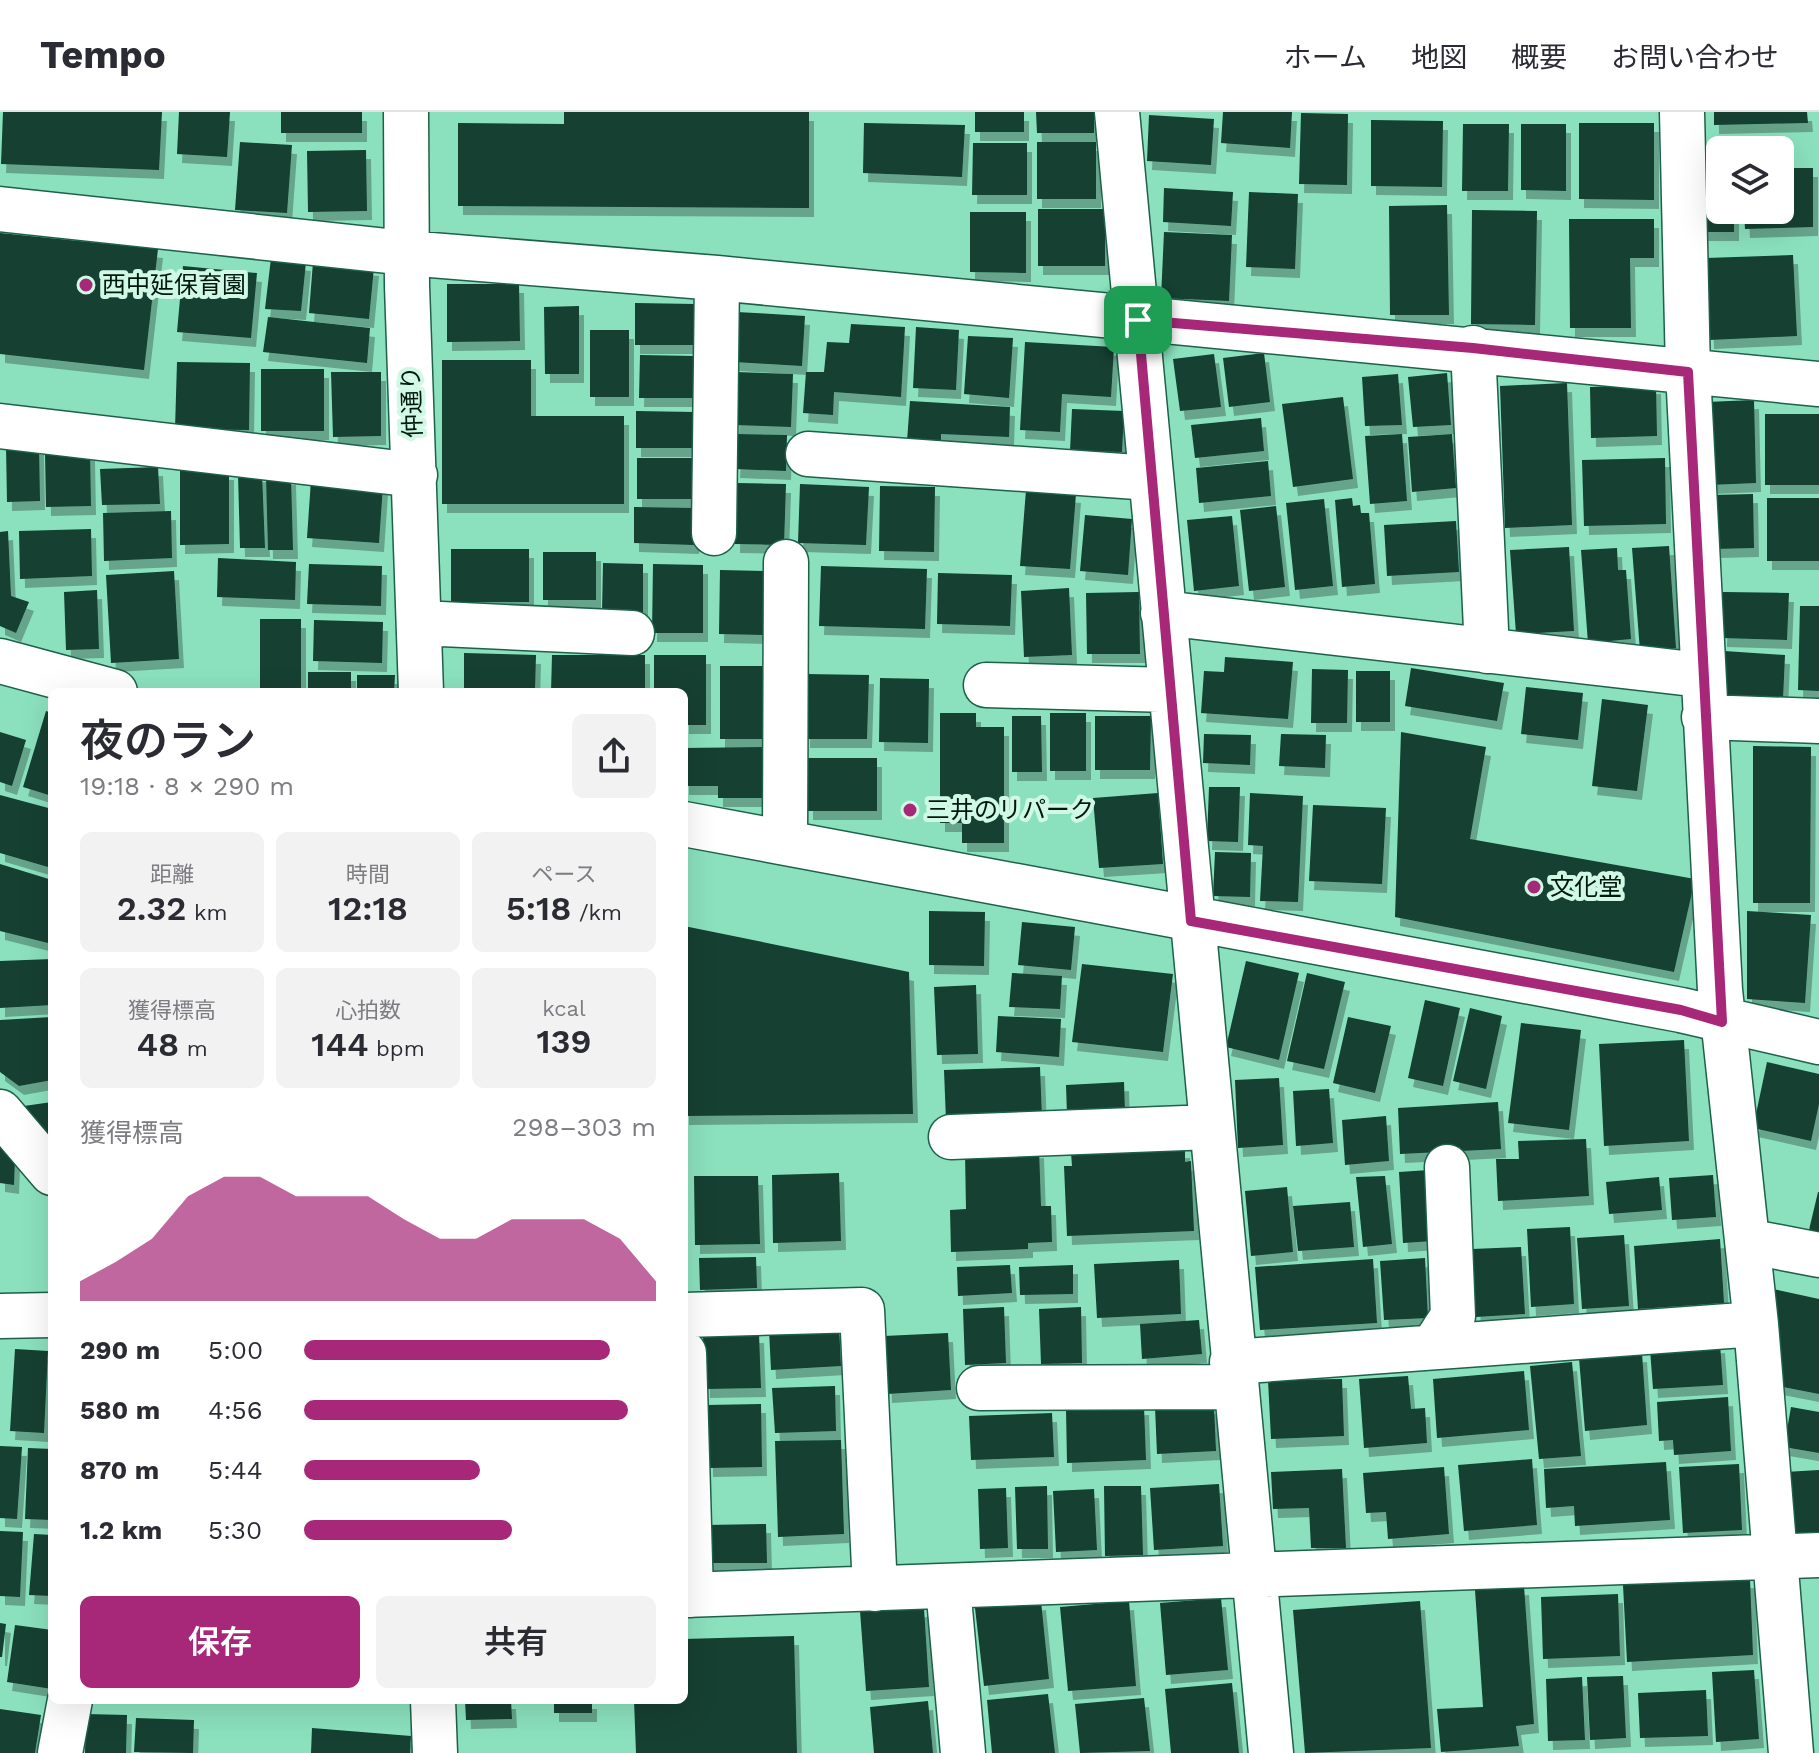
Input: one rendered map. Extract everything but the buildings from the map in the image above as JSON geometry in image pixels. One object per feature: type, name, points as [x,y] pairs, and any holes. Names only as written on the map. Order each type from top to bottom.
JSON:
[{"type":"street","name":"仲通り","points":[[406,112],[406,253],[421,688]]},
{"type":"street","points":[[1117,112],[1271,1753]]},
{"type":"street","points":[[1682,112],[1688,372],[1722,1022],[1756,1324],[1791,1753]]},
{"type":"street","points":[[0,209],[406,253],[717,278],[1138,320],[1473,348],[1819,384]]},
{"type":"street","points":[[714,533],[717,278]]},
{"type":"street","points":[[1473,348],[1487,651]]},
{"type":"street","points":[[0,426],[415,475]]},
{"type":"street","points":[[808,454],[1151,478]]},
{"type":"street","points":[[785,842],[786,562]]},
{"type":"street","points":[[1163,613],[1487,651],[1819,721]]},
{"type":"street","points":[[420,623],[632,633]]},
{"type":"street","points":[[0,661],[100,688]]},
{"type":"street","points":[[986,685],[1169,690]]},
{"type":"street","points":[[688,825],[1681,1010],[1722,1022],[1819,1042]]},
{"type":"street","points":[[0,1112],[48,1168]]},
{"type":"street","points":[[951,1137],[1211,1127]]},
{"type":"street","points":[[1433,1347],[1453,1316],[1447,1167]]},
{"type":"street","points":[[1747,1241],[1819,1255]]},
{"type":"street","points":[[688,1315],[862,1310],[875,1589]]},
{"type":"street","points":[[0,1316],[48,1315]]},
{"type":"street","points":[[979,1388],[1234,1374],[1433,1347],[1756,1324]]},
{"type":"street","points":[[688,1595],[1819,1555]]},
{"type":"street","points":[[948,1587],[963,1753]]},
{"type":"street","points":[[60,1753],[69,1704]]},
{"type":"street","points":[[433,1704],[435,1753]]},
{"type":"place","name":"西中延保育園","points":[[86,285]]},
{"type":"place","name":"三井のリパーク","points":[[910,810]]},
{"type":"place","name":"文化堂","points":[[1534,887]]},
{"type":"route","points":[[1138,320],[1473,348],[1688,372],[1701,675],[1722,1022],[1681,1010],[1191,921],[1138,320]]}]
